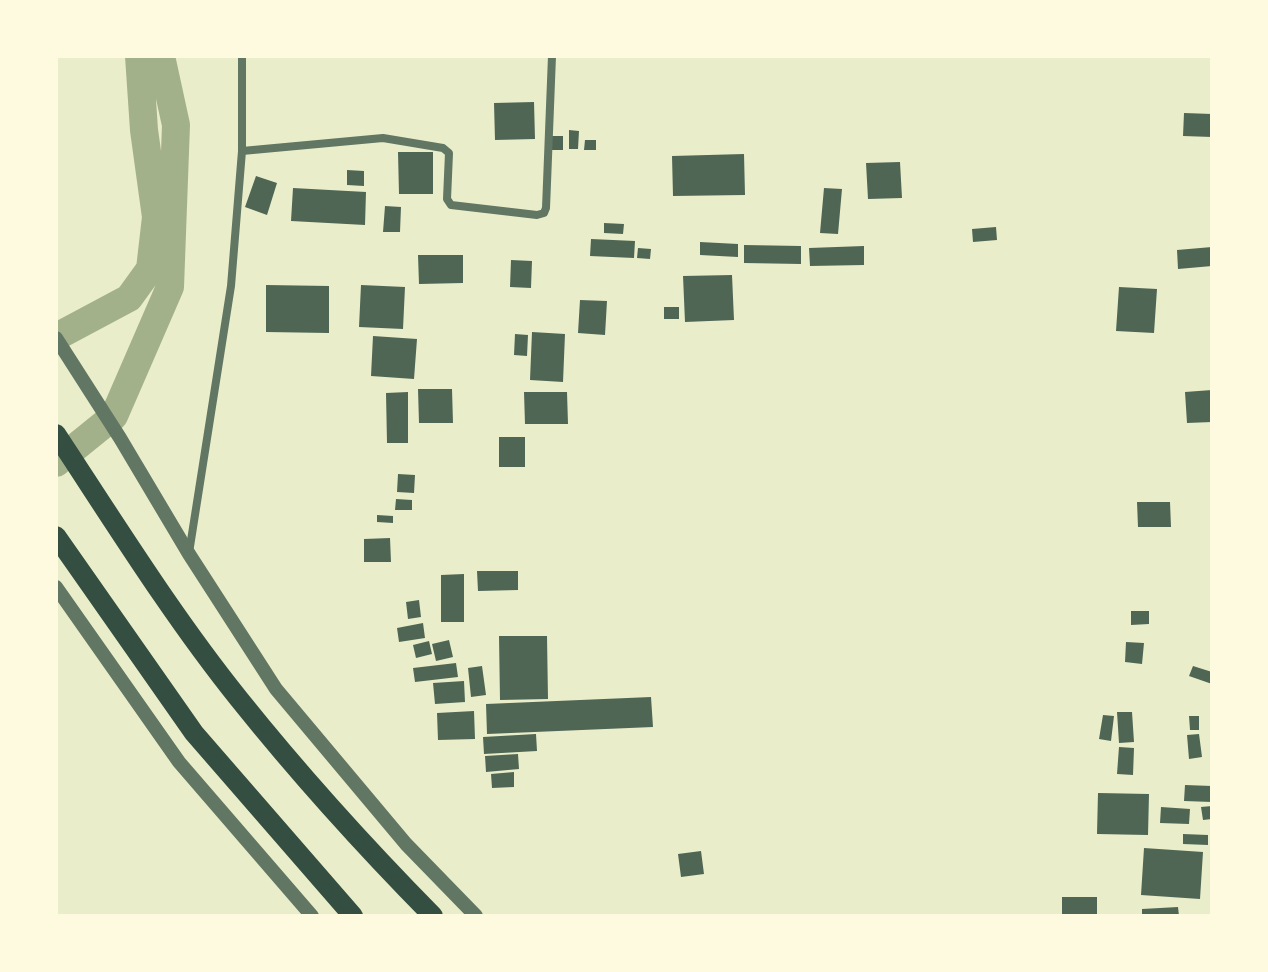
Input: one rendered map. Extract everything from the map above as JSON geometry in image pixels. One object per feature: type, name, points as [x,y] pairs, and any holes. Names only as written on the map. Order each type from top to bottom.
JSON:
[{"type":"highway","points":[[56,434],[238,698],[391,874],[433,916]]},
{"type":"highway","points":[[56,536],[194,733],[353,916]]},
{"type":"street","points":[[189,554],[231,286],[242,151],[242,56]]},
{"type":"street","points":[[242,151],[383,138],[443,148],[449,153],[447,199],[451,205],[537,215],[544,213],[552,56]]},
{"type":"street","points":[[56,338],[276,689],[406,844],[476,916]]},
{"type":"street","points":[[57,592],[179,762],[312,916]]},
{"type":"building","points":[[534,102],[535,139],[495,140],[494,103]]},
{"type":"building","points":[[1184,113],[1212,114],[1212,137],[1183,136]]},
{"type":"building","points":[[569,130],[579,131],[578,149],[569,149]]},
{"type":"building","points":[[552,136],[563,136],[563,150],[552,150]]},
{"type":"building","points":[[585,140],[596,140],[596,150],[584,150]]},
{"type":"building","points":[[398,152],[433,152],[433,194],[399,194]]},
{"type":"building","points":[[744,154],[745,195],[673,196],[672,156]]},
{"type":"building","points":[[900,162],[902,198],[868,199],[866,163]]},
{"type":"building","points":[[347,170],[364,171],[364,186],[347,185]]},
{"type":"building","points":[[256,176],[277,183],[267,215],[245,207]]},
{"type":"building","points":[[293,188],[366,192],[365,225],[291,221]]},
{"type":"building","points":[[824,188],[842,189],[838,234],[820,233]]},
{"type":"building","points":[[385,206],[401,207],[400,232],[383,232]]},
{"type":"building","points":[[604,223],[624,224],[623,234],[604,233]]},
{"type":"building","points":[[996,227],[997,240],[973,242],[972,229]]},
{"type":"building","points":[[591,239],[635,241],[634,258],[590,256]]},
{"type":"building","points":[[700,242],[738,244],[738,257],[700,255]]},
{"type":"building","points":[[744,245],[801,246],[801,264],[744,263]]},
{"type":"building","points":[[864,246],[864,265],[810,266],[809,248]]},
{"type":"building","points":[[1212,247],[1212,266],[1178,269],[1177,250]]},
{"type":"building","points":[[638,248],[651,249],[650,259],[637,258]]},
{"type":"building","points":[[418,255],[463,255],[463,283],[419,284]]},
{"type":"building","points":[[511,260],[532,261],[531,288],[510,287]]},
{"type":"building","points":[[732,275],[734,320],[685,322],[683,276]]},
{"type":"building","points":[[266,285],[329,286],[329,333],[266,332]]},
{"type":"building","points":[[361,285],[405,287],[403,329],[359,327]]},
{"type":"building","points":[[1119,287],[1157,289],[1154,333],[1116,331]]},
{"type":"building","points":[[580,300],[607,301],[605,335],[578,333]]},
{"type":"building","points":[[664,307],[679,307],[679,319],[664,319]]},
{"type":"building","points":[[532,332],[565,334],[563,382],[530,380]]},
{"type":"building","points":[[515,334],[528,335],[527,356],[514,355]]},
{"type":"building","points":[[373,336],[417,339],[414,379],[371,376]]},
{"type":"building","points":[[418,389],[452,389],[453,423],[419,423]]},
{"type":"building","points":[[1212,390],[1212,422],[1187,423],[1185,392]]},
{"type":"building","points":[[408,392],[408,443],[387,443],[386,393]]},
{"type":"building","points":[[524,392],[567,392],[568,424],[525,424]]},
{"type":"building","points":[[499,437],[525,437],[525,467],[499,467]]},
{"type":"building","points":[[398,474],[415,475],[414,493],[397,492]]},
{"type":"building","points":[[396,499],[412,500],[412,510],[395,510]]},
{"type":"building","points":[[1137,502],[1170,502],[1171,527],[1138,527]]},
{"type":"building","points":[[377,515],[393,516],[393,523],[377,522]]},
{"type":"building","points":[[390,538],[391,562],[364,562],[364,539]]},
{"type":"building","points":[[477,571],[518,571],[518,590],[478,591]]},
{"type":"building","points":[[464,574],[464,622],[441,622],[441,575]]},
{"type":"building","points":[[419,600],[421,617],[408,619],[406,602]]},
{"type":"building","points":[[1131,611],[1149,611],[1149,624],[1131,625]]},
{"type":"building","points":[[423,623],[425,638],[399,642],[397,628]]},
{"type":"building","points":[[499,636],[547,636],[548,699],[500,700]]},
{"type":"building","points":[[449,640],[453,657],[436,661],[432,644]]},
{"type":"building","points":[[429,641],[432,654],[416,658],[413,645]]},
{"type":"building","points":[[1126,642],[1144,643],[1142,664],[1125,662]]},
{"type":"building","points":[[456,663],[458,677],[415,682],[413,668]]},
{"type":"building","points":[[482,666],[486,695],[471,697],[468,668]]},
{"type":"building","points":[[1193,666],[1212,672],[1212,684],[1189,676]]},
{"type":"building","points":[[464,681],[465,702],[435,704],[433,683]]},
{"type":"building","points":[[651,697],[653,727],[487,734],[486,704]]},
{"type":"building","points":[[474,711],[475,739],[438,740],[437,713]]},
{"type":"building","points":[[1117,712],[1132,712],[1134,742],[1119,743]]},
{"type":"building","points":[[1103,715],[1114,716],[1111,741],[1099,739]]},
{"type":"building","points":[[1189,716],[1199,716],[1199,730],[1190,730]]},
{"type":"building","points":[[536,734],[537,751],[484,754],[483,737]]},
{"type":"building","points":[[1199,734],[1202,757],[1189,759],[1187,735]]},
{"type":"building","points":[[1119,747],[1134,748],[1133,775],[1117,774]]},
{"type":"building","points":[[518,754],[519,769],[486,772],[485,756]]},
{"type":"building","points":[[514,772],[514,787],[492,788],[491,774]]},
{"type":"building","points":[[1185,785],[1212,786],[1212,802],[1184,801]]},
{"type":"building","points":[[1098,793],[1149,794],[1148,835],[1097,834]]},
{"type":"building","points":[[1212,806],[1212,819],[1203,820],[1201,807]]},
{"type":"building","points":[[1161,807],[1190,809],[1189,824],[1160,823]]},
{"type":"building","points":[[1183,834],[1208,835],[1208,845],[1183,844]]},
{"type":"building","points":[[1144,848],[1203,852],[1200,899],[1141,895]]},
{"type":"building","points":[[701,851],[704,874],[681,877],[678,854]]},
{"type":"building","points":[[1062,897],[1097,897],[1097,916],[1062,916]]},
{"type":"building","points":[[1178,907],[1179,916],[1142,916],[1142,909]]},
{"type":"waterway","points":[[56,337],[129,298],[150,269],[156,217],[144,130],[139,56]]},
{"type":"waterway","points":[[56,463],[114,416],[170,287],[176,125],[161,56]]}]
